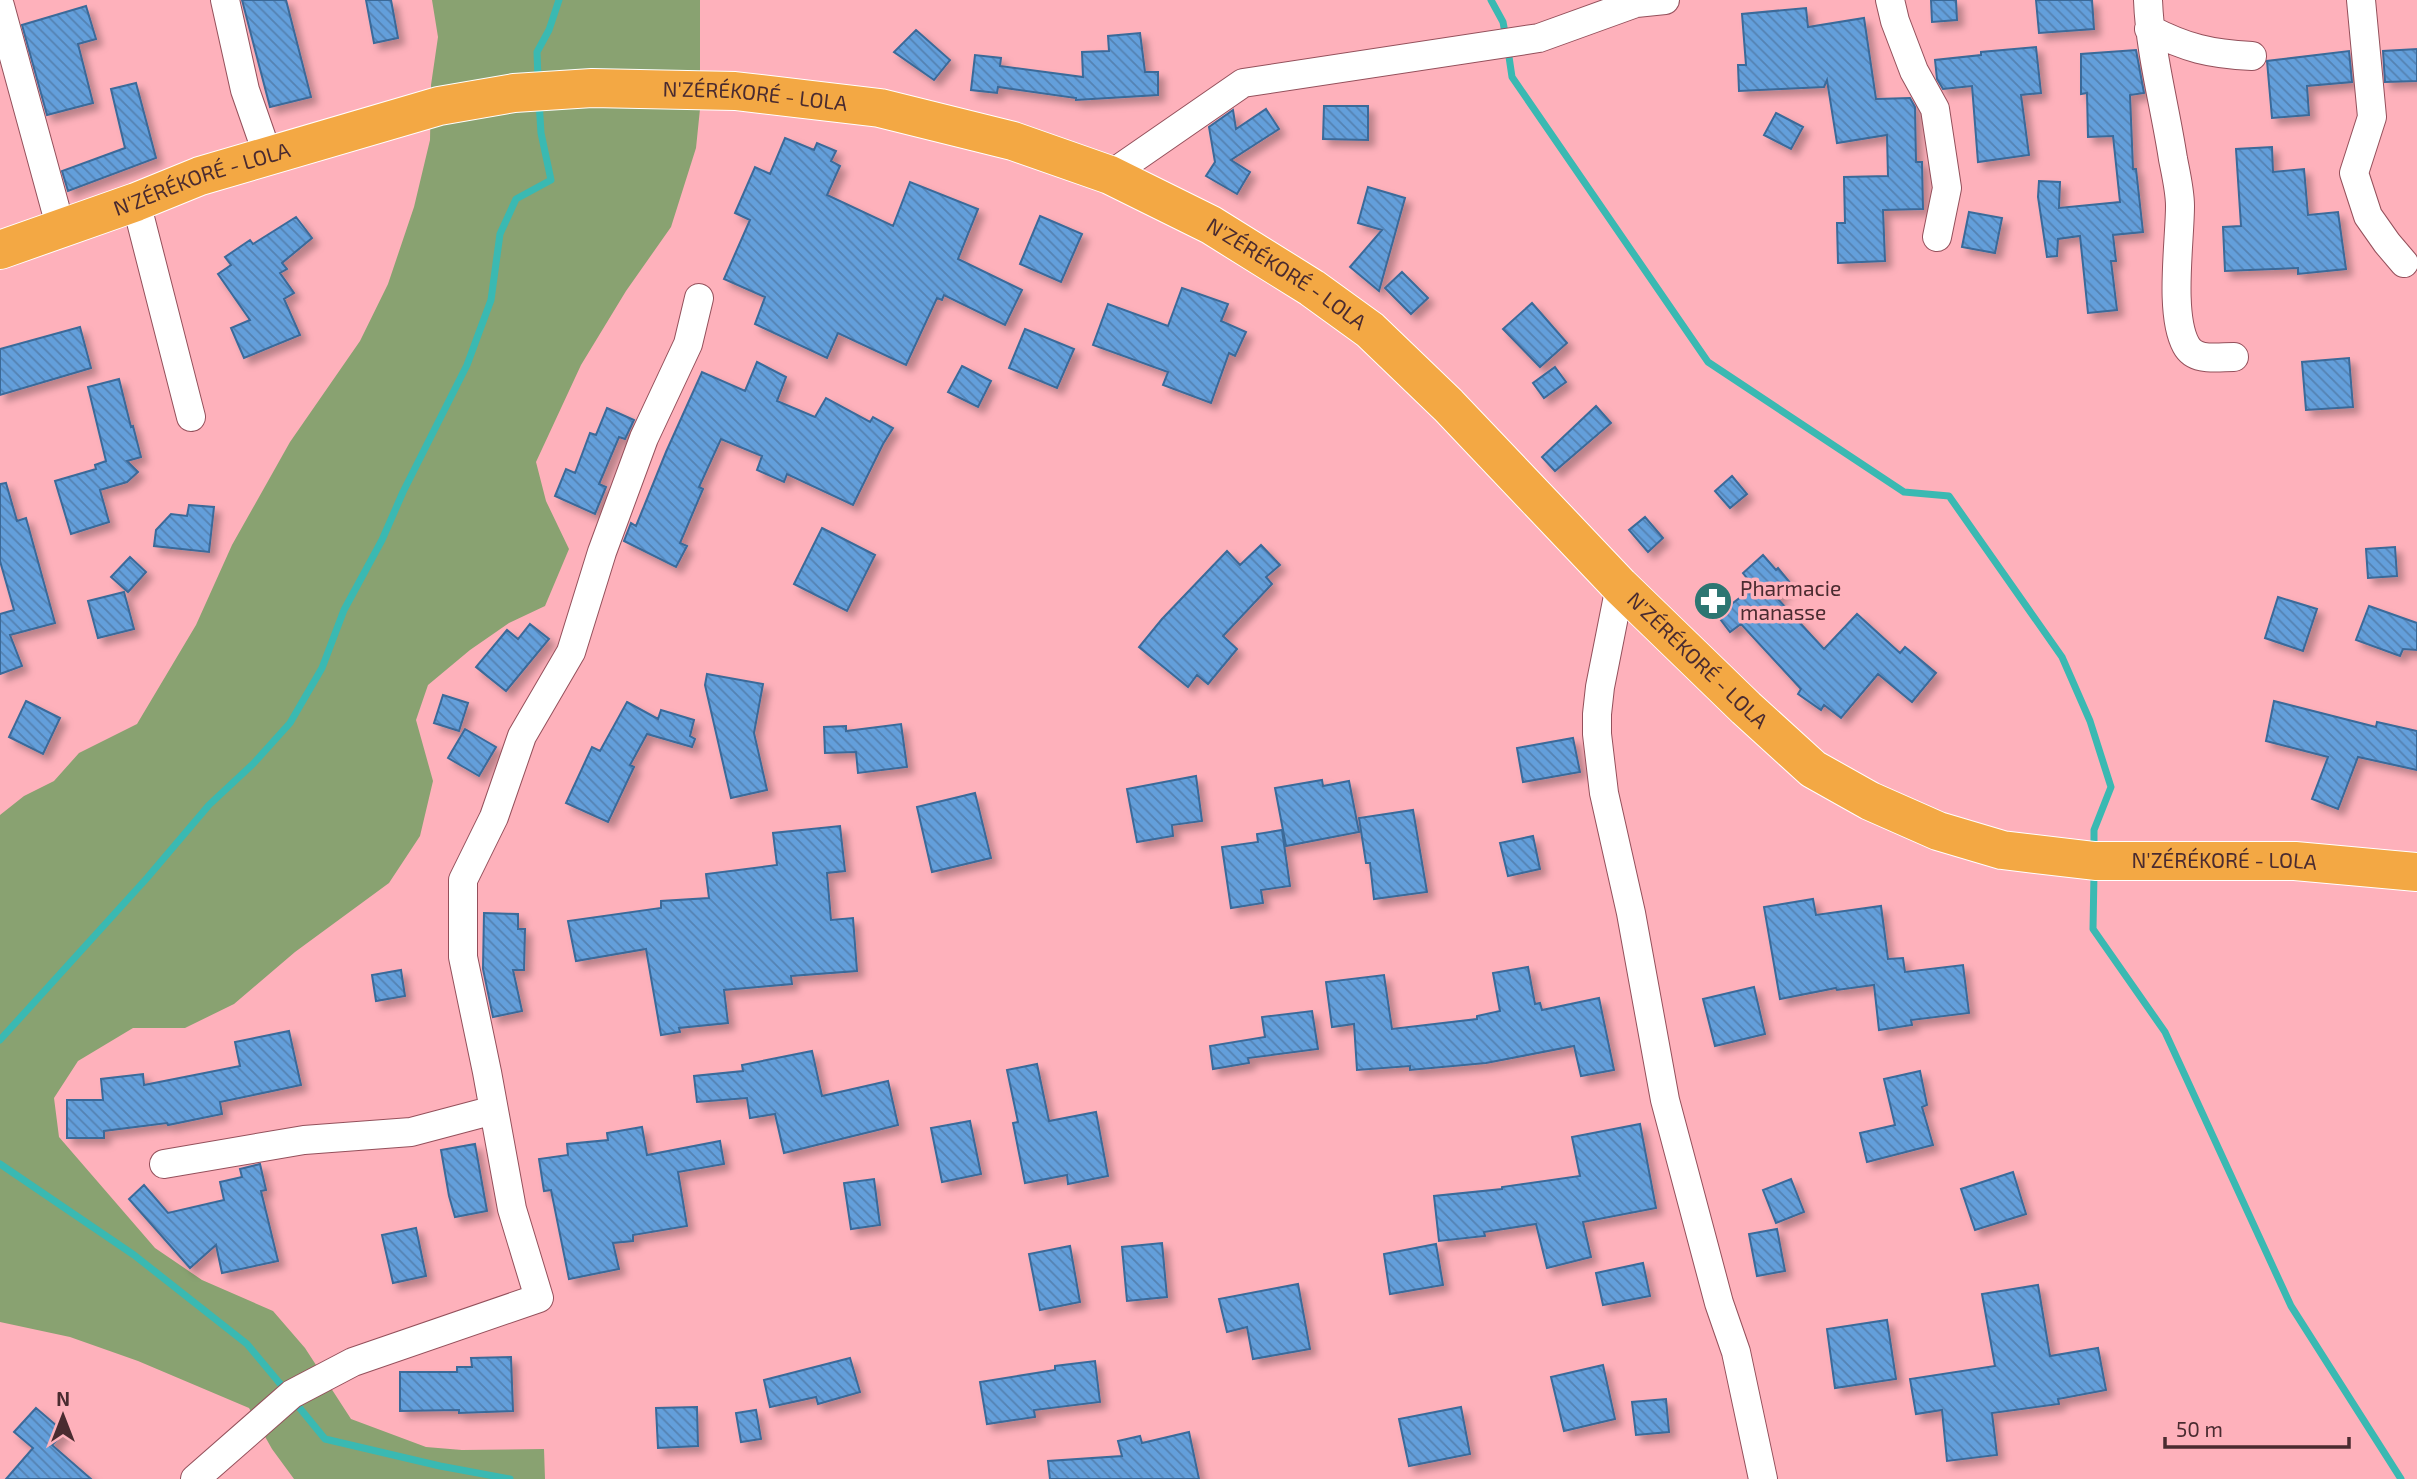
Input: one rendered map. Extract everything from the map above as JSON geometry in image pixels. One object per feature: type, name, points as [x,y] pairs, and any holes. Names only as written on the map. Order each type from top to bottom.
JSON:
[{"type":"highway","name":"N'ZÉRÉKORÉ - LOLA","points":[[0,250],[136,202],[200,176],[439,106],[514,93],[555,89],[735,91],[880,108],[1013,141],[1110,175],[1211,225],[1312,288],[1370,330],[1448,405],[1620,586],[1746,708],[1813,769],[1870,801],[1938,831],[2002,850],[2095,861],[2295,860],[2417,872]]},
{"type":"street","points":[[225,0],[245,90],[268,156]]},
{"type":"street","points":[[1110,175],[1244,83],[1539,38],[1636,3],[1665,0]]},
{"type":"street","points":[[1889,0],[1914,72],[1935,109],[1947,188],[1937,237]]},
{"type":"street","points":[[2148,0],[2149,29],[2166,110],[2180,204],[2176,256],[2180,332],[2187,347],[2197,356],[2234,357]]},
{"type":"street","points":[[2361,0],[2372,117],[2354,173],[2368,216],[2404,263]]},
{"type":"street","points":[[0,6],[61,229]]},
{"type":"street","points":[[2149,29],[2191,48],[2217,54],[2252,56]]},
{"type":"street","points":[[136,202],[191,417]]},
{"type":"street","points":[[195,1479],[292,1394],[304,1387],[353,1362],[539,1298],[512,1209],[463,957],[463,880],[494,817],[522,736],[570,652],[602,552],[644,439],[688,344],[699,298]]},
{"type":"street","points":[[1620,586],[1597,714],[1604,793],[1632,913],[1665,1100],[1719,1303],[1736,1352],[1763,1479]]},
{"type":"street","points":[[164,1164],[304,1140],[411,1132],[494,1110]]},
{"type":"green space","points":[[432,0],[700,0],[700,109],[696,148],[671,227],[626,291],[581,365],[536,462],[546,501],[569,549],[545,606],[509,623],[470,650],[428,685],[416,720],[433,781],[420,836],[389,883],[295,952],[234,1004],[185,1028],[133,1028],[78,1061],[54,1098],[59,1137],[155,1248],[202,1280],[273,1311],[305,1348],[351,1419],[426,1447],[462,1450],[544,1449],[545,1479],[294,1479],[272,1449],[249,1408],[138,1361],[70,1337],[0,1322],[0,815],[24,796],[54,781],[79,753],[137,724],[196,625],[232,545],[290,442],[360,341],[388,284],[414,207],[430,140],[431,85],[438,37]]},
{"type":"building","points":[[242,0],[286,0],[311,97],[270,107]]},
{"type":"building","points":[[366,0],[391,0],[398,38],[374,43]]},
{"type":"building","points":[[1931,0],[1956,0],[1957,20],[1932,22]]},
{"type":"building","points":[[2036,0],[2092,0],[2094,29],[2039,33]]},
{"type":"building","points":[[86,6],[96,39],[78,44],[93,103],[47,115],[22,25]]},
{"type":"building","points":[[1806,8],[1808,27],[1864,18],[1876,99],[1910,98],[1915,107],[1916,162],[1922,162],[1923,209],[1883,210],[1885,261],[1838,263],[1837,223],[1845,223],[1844,177],[1888,176],[1887,135],[1837,143],[1827,80],[1824,87],[1739,91],[1738,65],[1746,65],[1742,14]]},
{"type":"building","points":[[916,30],[950,60],[934,80],[894,52]]},
{"type":"building","points":[[1140,33],[1145,72],[1158,72],[1158,95],[1076,100],[998,87],[997,93],[971,90],[975,55],[1001,58],[1000,66],[1083,77],[1082,52],[1109,51],[1108,36]]},
{"type":"building","points":[[2036,47],[2041,93],[2021,95],[2029,155],[1978,162],[1972,86],[1943,89],[1937,79],[1935,60]]},
{"type":"building","points":[[2417,49],[2417,81],[2385,82],[2383,51]]},
{"type":"building","points":[[2136,50],[2144,93],[2130,95],[2133,169],[2136,169],[2143,232],[2113,235],[2116,261],[2111,261],[2117,310],[2088,313],[2080,236],[2058,239],[2057,256],[2047,257],[2038,197],[2039,181],[2060,182],[2059,208],[2120,202],[2113,136],[2088,137],[2087,93],[2081,94],[2081,54]]},
{"type":"building","points":[[2349,51],[2352,82],[2307,86],[2309,115],[2272,118],[2267,61]]},
{"type":"building","points":[[136,83],[156,158],[68,191],[62,171],[125,148],[111,89]]},
{"type":"building","points":[[1324,106],[1368,106],[1368,140],[1323,139]]},
{"type":"building","points":[[1266,109],[1279,129],[1231,160],[1250,172],[1237,194],[1206,176],[1215,162],[1209,127],[1233,110],[1236,129]]},
{"type":"building","points":[[1776,113],[1803,127],[1791,149],[1764,135]]},
{"type":"building","points":[[785,138],[814,150],[817,143],[836,151],[831,161],[840,166],[827,195],[893,226],[910,182],[978,209],[958,259],[1022,290],[1005,325],[944,295],[942,300],[937,298],[906,365],[838,333],[827,358],[755,324],[765,297],[724,279],[750,220],[735,213],[755,167],[770,174]]},
{"type":"building","points":[[2272,147],[2273,172],[2304,169],[2308,215],[2338,212],[2346,269],[2298,274],[2298,268],[2225,271],[2223,227],[2241,226],[2236,149]]},
{"type":"building","points":[[1368,187],[1405,198],[1379,291],[1350,267],[1382,230],[1358,223]]},
{"type":"building","points":[[1969,212],[2002,218],[1995,253],[1962,247]]},
{"type":"building","points":[[1040,216],[1082,234],[1061,282],[1020,264]]},
{"type":"building","points":[[296,217],[312,238],[282,263],[287,269],[280,273],[294,293],[284,299],[300,335],[244,358],[231,328],[250,320],[218,274],[231,265],[225,257],[250,240],[253,244]]},
{"type":"building","points":[[1402,272],[1428,298],[1411,314],[1385,288]]},
{"type":"building","points":[[1182,288],[1228,304],[1221,321],[1246,332],[1235,356],[1229,353],[1211,403],[1163,385],[1168,372],[1093,345],[1108,304],[1168,326]]},
{"type":"building","points":[[1532,303],[1567,343],[1540,367],[1503,329]]},
{"type":"building","points":[[80,327],[91,368],[0,395],[0,349]]},
{"type":"building","points":[[1025,329],[1074,349],[1057,388],[1009,368]]},
{"type":"building","points":[[2349,358],[2353,407],[2306,410],[2302,362]]},
{"type":"building","points":[[757,362],[786,377],[777,401],[815,417],[826,398],[870,422],[873,417],[893,428],[853,505],[787,474],[784,482],[757,470],[762,456],[721,439],[699,487],[703,489],[680,543],[687,546],[676,567],[624,541],[631,523],[636,526],[702,372],[745,391]]},
{"type":"building","points":[[962,366],[991,381],[978,407],[948,392]]},
{"type":"building","points":[[1555,367],[1566,382],[1544,398],[1533,383]]},
{"type":"building","points":[[119,379],[141,457],[127,461],[138,472],[127,482],[100,490],[109,522],[71,534],[55,481],[96,469],[95,465],[106,461],[88,387]]},
{"type":"building","points":[[1596,406],[1611,423],[1555,471],[1542,457]]},
{"type":"building","points":[[607,408],[634,420],[625,439],[619,437],[599,484],[606,487],[595,514],[555,496],[566,469],[575,473],[590,433],[596,435]]},
{"type":"building","points":[[1732,476],[1747,494],[1730,508],[1715,491]]},
{"type":"building","points":[[6,483],[17,521],[26,518],[55,623],[10,635],[22,666],[0,674],[0,614],[14,610],[0,561],[0,484]]},
{"type":"building","points":[[189,505],[214,507],[209,552],[154,546],[156,530],[171,514],[187,516]]},
{"type":"building","points":[[1645,517],[1663,538],[1648,552],[1629,530]]},
{"type":"building","points":[[822,528],[875,555],[847,611],[794,584]]},
{"type":"building","points":[[1261,545],[1280,565],[1266,577],[1272,584],[1223,636],[1237,649],[1208,684],[1197,675],[1188,687],[1139,647],[1227,551],[1240,565]]},
{"type":"building","points":[[2395,547],[2397,576],[2368,578],[2366,549]]},
{"type":"building","points":[[1763,555],[1792,585],[1776,597],[1824,649],[1857,614],[1900,653],[1905,647],[1936,673],[1912,702],[1878,674],[1841,718],[1824,705],[1821,710],[1798,694],[1801,689],[1741,624],[1730,632],[1717,615],[1754,587],[1743,573]]},
{"type":"building","points":[[130,557],[146,572],[128,592],[111,577]]},
{"type":"building","points":[[124,592],[134,629],[98,638],[88,601]]},
{"type":"building","points":[[2278,597],[2317,609],[2303,651],[2265,638]]},
{"type":"building","points":[[2369,606],[2417,623],[2417,650],[2403,649],[2400,656],[2356,640]]},
{"type":"building","points":[[530,624],[549,639],[506,691],[476,667],[507,630],[518,639]]},
{"type":"building","points":[[707,674],[763,684],[754,733],[767,790],[731,798],[705,685]]},
{"type":"building","points":[[443,695],[468,703],[459,731],[434,723]]},
{"type":"building","points":[[26,701],[60,718],[43,754],[9,737]]},
{"type":"building","points":[[2274,701],[2376,727],[2377,722],[2417,731],[2417,770],[2358,757],[2338,809],[2312,799],[2328,757],[2266,741]]},
{"type":"building","points":[[627,702],[658,719],[661,710],[694,720],[690,736],[695,739],[692,747],[647,734],[630,765],[634,767],[608,822],[566,803],[592,747],[600,751]]},
{"type":"building","points":[[901,724],[907,767],[858,773],[856,752],[825,753],[824,727],[846,726],[846,731]]},
{"type":"building","points":[[465,729],[496,747],[479,776],[448,758]]},
{"type":"building","points":[[1573,738],[1580,772],[1523,782],[1517,748]]},
{"type":"building","points":[[1196,776],[1202,821],[1172,825],[1173,836],[1137,842],[1127,789]]},
{"type":"building","points":[[1322,780],[1323,786],[1349,781],[1359,832],[1286,846],[1275,788]]},
{"type":"building","points":[[975,793],[991,858],[932,872],[917,807]]},
{"type":"building","points":[[1413,810],[1427,892],[1374,899],[1370,863],[1366,863],[1359,818]]},
{"type":"building","points":[[840,826],[845,871],[827,873],[831,920],[853,918],[857,971],[791,976],[792,984],[724,990],[728,1023],[679,1028],[680,1032],[661,1035],[646,949],[576,961],[568,921],[661,908],[661,901],[709,898],[706,874],[777,865],[773,833]]},
{"type":"building","points":[[1282,830],[1290,886],[1261,890],[1263,903],[1231,908],[1222,847],[1258,842],[1257,834]]},
{"type":"building","points":[[1533,836],[1540,869],[1508,876],[1500,843]]},
{"type":"building","points":[[1813,899],[1816,915],[1881,906],[1888,959],[1903,958],[1905,972],[1963,965],[1969,1013],[1911,1020],[1912,1025],[1879,1030],[1874,985],[1836,988],[1780,999],[1764,907]]},
{"type":"building","points":[[484,913],[518,914],[518,929],[525,929],[524,970],[513,970],[522,1011],[493,1017],[483,969]]},
{"type":"building","points":[[1528,967],[1535,1004],[1540,1003],[1542,1010],[1599,998],[1614,1070],[1581,1076],[1574,1046],[1486,1063],[1410,1070],[1410,1066],[1357,1070],[1354,1024],[1332,1027],[1326,982],[1384,975],[1392,1029],[1477,1019],[1477,1016],[1500,1011],[1493,973]]},
{"type":"building","points":[[401,970],[405,996],[376,1001],[372,975]]},
{"type":"building","points":[[1754,987],[1765,1034],[1715,1046],[1703,999]]},
{"type":"building","points":[[1312,1011],[1318,1049],[1248,1058],[1249,1063],[1213,1069],[1210,1046],[1265,1037],[1262,1017]]},
{"type":"building","points":[[289,1031],[301,1085],[220,1102],[222,1114],[168,1125],[104,1131],[104,1138],[67,1138],[67,1100],[103,1100],[101,1079],[143,1074],[144,1085],[240,1066],[235,1042]]},
{"type":"building","points":[[812,1051],[822,1096],[888,1081],[898,1125],[784,1153],[775,1114],[750,1118],[747,1098],[697,1102],[694,1076],[743,1071],[742,1065]]},
{"type":"building","points":[[1037,1064],[1049,1121],[1096,1112],[1108,1176],[1068,1184],[1067,1175],[1025,1183],[1013,1123],[1018,1122],[1007,1070]]},
{"type":"building","points":[[1920,1071],[1927,1105],[1922,1107],[1933,1145],[1867,1162],[1860,1133],[1895,1125],[1884,1079]]},
{"type":"building","points":[[970,1121],[981,1174],[942,1182],[931,1128]]},
{"type":"building","points":[[1640,1124],[1656,1208],[1583,1222],[1591,1257],[1547,1268],[1536,1224],[1484,1232],[1485,1236],[1439,1241],[1434,1196],[1502,1189],[1580,1176],[1572,1137]]},
{"type":"building","points":[[642,1127],[647,1155],[720,1141],[724,1164],[678,1172],[687,1226],[633,1235],[633,1241],[613,1243],[619,1269],[569,1279],[551,1190],[544,1191],[539,1159],[568,1155],[567,1144],[608,1140],[607,1133]]},
{"type":"building","points":[[475,1144],[487,1211],[455,1217],[441,1150]]},
{"type":"building","points":[[260,1164],[266,1190],[261,1191],[278,1261],[222,1273],[216,1245],[190,1268],[129,1199],[144,1185],[168,1213],[224,1200],[220,1182],[242,1177],[240,1169]]},
{"type":"building","points":[[2013,1172],[2026,1214],[1975,1230],[1961,1189]]},
{"type":"building","points":[[874,1179],[880,1225],[851,1229],[844,1183]]},
{"type":"building","points":[[1791,1179],[1804,1212],[1776,1223],[1763,1190]]},
{"type":"building","points":[[416,1228],[426,1276],[393,1283],[382,1235]]},
{"type":"building","points":[[1777,1229],[1785,1271],[1757,1276],[1749,1234]]},
{"type":"building","points":[[1162,1243],[1167,1297],[1127,1301],[1122,1247]]},
{"type":"building","points":[[1436,1244],[1443,1285],[1390,1294],[1384,1254]]},
{"type":"building","points":[[1070,1246],[1080,1302],[1040,1310],[1029,1254]]},
{"type":"building","points":[[1643,1263],[1650,1296],[1603,1305],[1596,1273]]},
{"type":"building","points":[[1298,1284],[1310,1349],[1253,1359],[1247,1327],[1227,1332],[1219,1299]]},
{"type":"building","points":[[2038,1285],[2050,1356],[2098,1348],[2106,1390],[2058,1399],[2059,1404],[1992,1413],[1997,1455],[1947,1461],[1942,1410],[1916,1414],[1910,1379],[1995,1366],[1982,1294]]},
{"type":"building","points":[[1887,1320],[1896,1379],[1835,1388],[1827,1329]]},
{"type":"building","points":[[511,1357],[513,1411],[400,1411],[400,1372],[457,1372],[457,1367],[472,1367],[471,1358]]},
{"type":"building","points":[[850,1358],[860,1392],[818,1404],[816,1397],[770,1407],[764,1380]]},
{"type":"building","points":[[1095,1361],[1100,1402],[1034,1410],[1035,1417],[987,1424],[980,1382],[1055,1370],[1055,1366]]},
{"type":"building","points":[[1603,1365],[1615,1419],[1564,1431],[1551,1377]]},
{"type":"building","points":[[1666,1399],[1669,1432],[1636,1435],[1632,1402]]},
{"type":"building","points":[[697,1407],[698,1446],[658,1448],[656,1408]]},
{"type":"building","points":[[1461,1407],[1470,1454],[1409,1466],[1399,1419]]},
{"type":"building","points":[[36,1408],[64,1432],[52,1445],[91,1479],[6,1479],[33,1448],[14,1432]]},
{"type":"building","points":[[756,1410],[761,1439],[741,1442],[736,1413]]},
{"type":"building","points":[[1189,1432],[1199,1479],[1050,1479],[1048,1461],[1122,1456],[1118,1441],[1140,1436],[1142,1443]]},
{"type":"waterway","points":[[538,79],[537,52],[549,30],[559,0]]},
{"type":"waterway","points":[[1491,0],[1503,22],[1506,38]]},
{"type":"waterway","points":[[1508,50],[1512,77],[1708,362],[1904,492],[1949,496],[2062,657],[2090,721],[2111,787],[2094,830],[2094,850]]},
{"type":"waterway","points":[[0,1040],[147,878],[209,805],[253,764],[290,723],[322,668],[344,610],[382,540],[467,365],[491,300],[500,234],[516,199],[551,180],[541,133],[539,101]]},
{"type":"waterway","points":[[2094,873],[2093,929],[2165,1032],[2291,1306],[2401,1479]]},
{"type":"waterway","points":[[0,1164],[134,1255],[247,1344],[287,1392]]},
{"type":"waterway","points":[[294,1401],[325,1439],[510,1479]]},
{"type":"place","name":"Pharmacie manasse","points":[[1713,601]]}]
